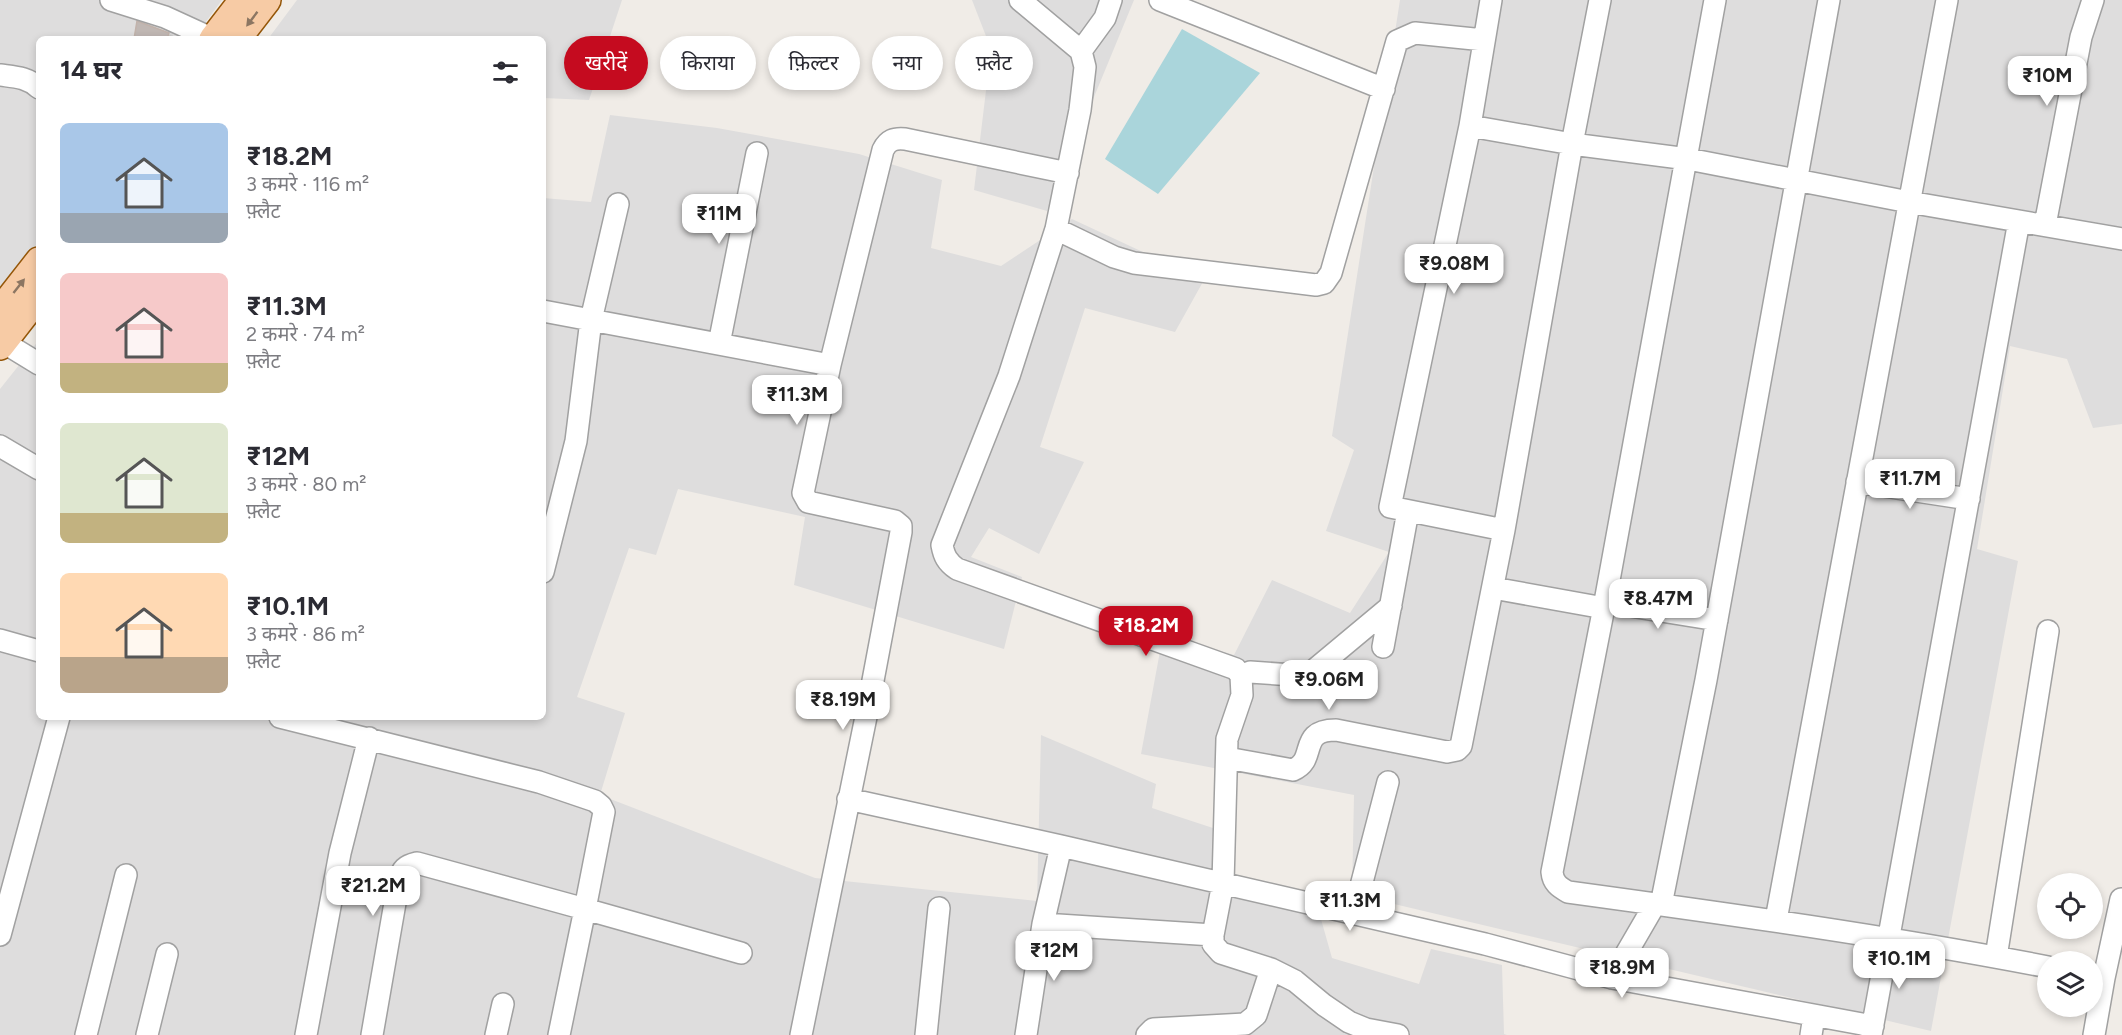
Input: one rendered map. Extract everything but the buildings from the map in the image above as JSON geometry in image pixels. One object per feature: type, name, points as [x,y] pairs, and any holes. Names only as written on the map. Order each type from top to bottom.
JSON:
[{"type":"main road","points":[[215,36],[243,0]]},
{"type":"main road","points":[[239,36],[267,0]]},
{"type":"main road","points":[[0,311],[36,265]]},
{"type":"main road","points":[[2,344],[36,300]]},
{"type":"street","points":[[111,0],[165,17],[206,36]]},
{"type":"street","points":[[1020,0],[1081,51],[1085,67],[1068,173],[1056,229],[1010,376],[942,545],[944,555],[949,564],[957,569],[1236,669],[1241,676],[1242,695],[1227,739],[1223,883],[1213,944],[1221,953],[1271,969],[1295,981],[1349,1022],[1366,1029],[1398,1035]]},
{"type":"street","points":[[1081,51],[1106,18],[1111,0]]},
{"type":"street","points":[[1160,0],[1384,88]]},
{"type":"street","points":[[1491,0],[1470,126],[1390,507],[1504,530]]},
{"type":"street","points":[[1227,758],[1293,770],[1300,767],[1304,761],[1312,738],[1317,733],[1326,730],[1447,752],[1461,746],[1504,530],[1572,144],[1600,0]]},
{"type":"street","points":[[1715,0],[1688,159],[1552,872],[1553,879],[1558,887],[1568,892],[1776,920],[2037,965]]},
{"type":"street","points":[[1612,978],[1658,904],[1717,620],[1829,0]]},
{"type":"street","points":[[1776,920],[1947,0]]},
{"type":"street","points":[[2045,225],[2081,37],[2093,0]]},
{"type":"street","points":[[1056,229],[1114,257],[1134,263],[1316,285],[1324,283],[1331,273],[1397,41],[1414,33],[1484,40]]},
{"type":"street","points":[[0,75],[22,78],[36,85]]},
{"type":"street","points":[[1470,126],[1572,144],[1688,159],[1909,202],[2122,239]]},
{"type":"street","points":[[801,1035],[870,695],[901,526],[895,521],[805,499],[804,486],[830,365],[883,150],[887,142],[895,138],[905,139],[1068,173]]},
{"type":"street","points":[[719,344],[757,153]]},
{"type":"street","points":[[546,560],[576,441],[591,320],[618,204]]},
{"type":"street","points":[[848,799],[1354,913],[1485,944],[1612,978],[1812,1025],[1872,1030],[2019,221]]},
{"type":"street","points":[[546,312],[830,365]]},
{"type":"street","points":[[2,344],[36,362]]},
{"type":"street","points":[[0,446],[36,467]]},
{"type":"street","points":[[1857,482],[1969,499]]},
{"type":"street","points":[[1383,647],[1408,511]]},
{"type":"street","points":[[1493,588],[1717,620]]},
{"type":"street","points":[[1241,676],[1250,672],[1307,676],[1391,606]]},
{"type":"street","points":[[1996,957],[2048,631]]},
{"type":"street","points":[[0,640],[36,650]]},
{"type":"street","points":[[0,935],[58,720]]},
{"type":"street","points":[[293,720],[539,782],[595,801],[602,807],[604,812],[559,1035]]},
{"type":"street","points":[[306,1035],[340,853],[369,738]]},
{"type":"street","points":[[1354,913],[1388,782]]},
{"type":"street","points":[[1026,1035],[1043,924],[1061,846]]},
{"type":"street","points":[[372,1035],[399,880],[402,870],[408,865],[417,863],[741,953]]},
{"type":"street","points":[[86,1035],[126,875]]},
{"type":"street","points":[[2094,1035],[2121,898]]},
{"type":"street","points":[[926,1035],[939,908]]},
{"type":"street","points":[[1043,924],[1213,935]]},
{"type":"street","points":[[147,1035],[167,954]]},
{"type":"street","points":[[1147,1035],[1153,1029],[1245,1024],[1256,1015],[1271,969]]},
{"type":"street","points":[[496,1035],[503,1004]]},
{"type":"shaded area","points":[[0,0],[222,0],[195,36],[36,36],[36,245],[0,292]]},
{"type":"shaded area","points":[[297,0],[622,0],[610,36],[564,36],[564,90],[592,90],[589,100],[546,98],[546,36],[270,36]]},
{"type":"shaded area","points":[[972,0],[1134,0],[1047,211],[974,190],[986,90],[1033,90],[1033,36],[986,36]]},
{"type":"shaded area","points":[[1400,0],[2122,0],[2122,424],[2093,428],[2067,359],[2010,346],[1977,549],[2018,561],[1931,1031],[1352,894],[1354,795],[1141,754],[1163,635],[1234,655],[1272,580],[1350,613],[1389,552],[1326,531],[1354,450],[1332,436]]},
{"type":"shaded area","points":[[610,115],[717,128],[859,154],[942,180],[931,248],[1001,266],[1072,219],[1145,253],[1214,262],[1175,332],[1085,308],[1040,447],[1084,462],[1039,554],[989,528],[971,557],[1022,577],[1004,649],[794,585],[805,517],[678,489],[656,555],[629,548],[577,697],[625,713],[600,795],[815,878],[1037,901],[1041,735],[1156,784],[1152,808],[1216,829],[1236,879],[1315,898],[1332,958],[1419,984],[1431,949],[1502,965],[1504,1034],[1507,1035],[0,1035],[0,389],[36,344],[36,720],[546,720],[546,198],[591,202]]},
{"type":"water","points":[[1182,29],[1260,73],[1158,194],[1105,159]]}]
